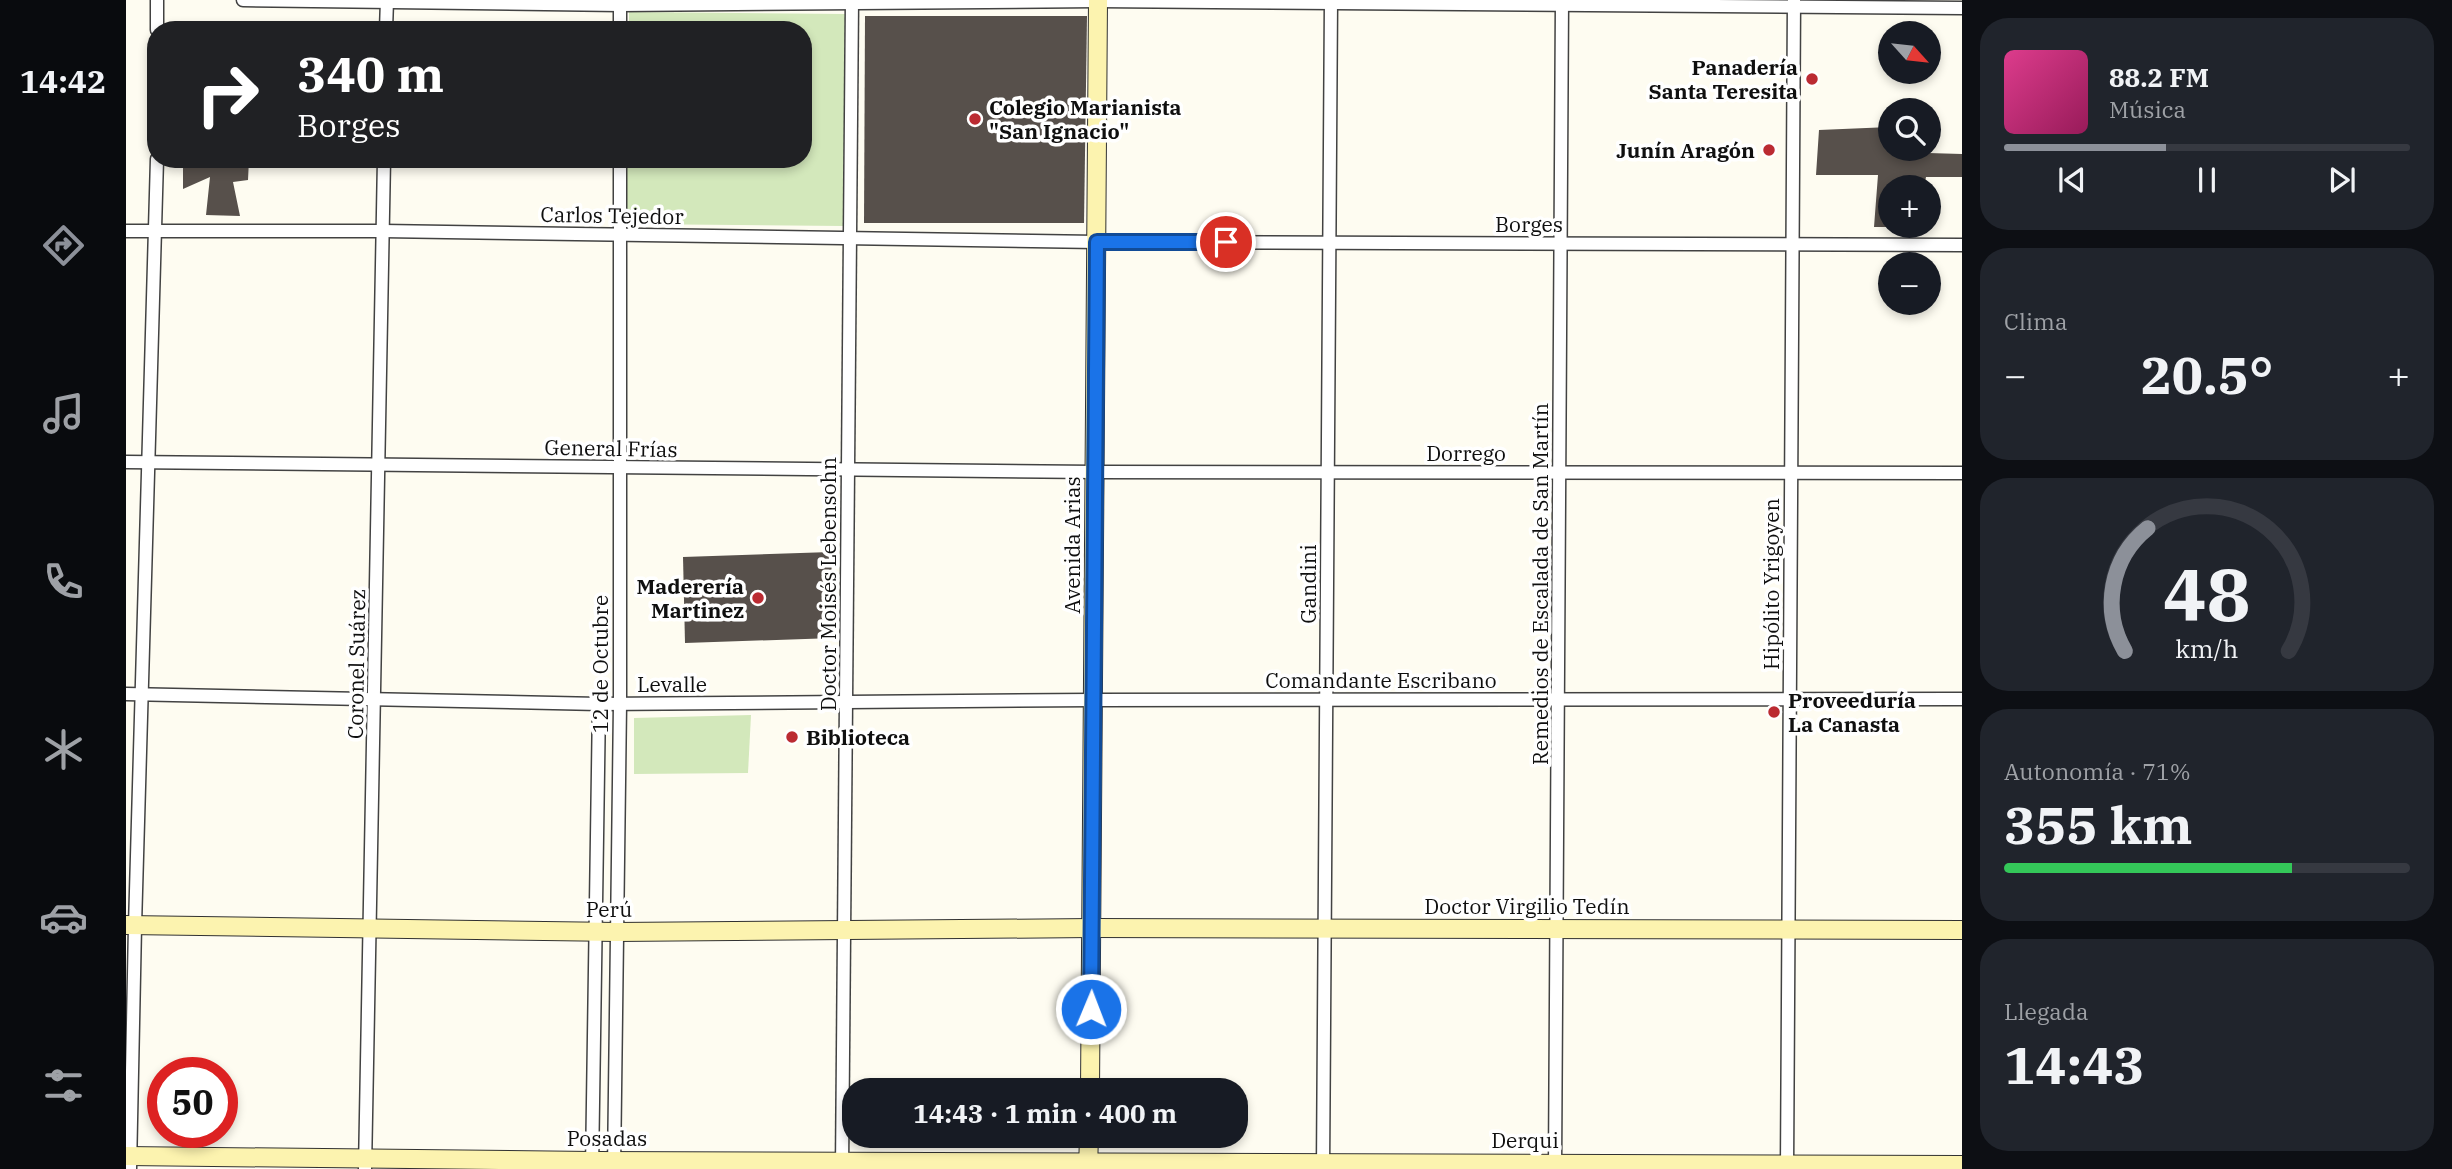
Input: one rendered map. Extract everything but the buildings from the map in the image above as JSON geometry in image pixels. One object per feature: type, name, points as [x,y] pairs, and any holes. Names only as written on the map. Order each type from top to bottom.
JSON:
[{"type":"main road","name":"Avenida Arias","points":[[1090,1078],[1098,1]]},
{"type":"main road","name":"Perú","points":[[130,925],[596,932],[1091,928]]},
{"type":"main road","name":"Doctor Virgilio Tedín","points":[[1091,928],[1962,930]]},
{"type":"main road","name":"Posadas","points":[[129,1160],[592,1165],[1088,1165]]},
{"type":"main road","name":"Derqui","points":[[1088,1165],[1962,1165]]},
{"type":"street","points":[[157,0],[157,21]]},
{"type":"street","points":[[243,0],[1793,3],[1962,8]]},
{"type":"street","points":[[386,21],[387,1]]},
{"type":"street","name":"Gandini","points":[[1323,1165],[1331,1]]},
{"type":"street","points":[[620,2],[620,21]]},
{"type":"street","name":"Doctor Moisés Lebensohn","points":[[843,1165],[852,2]]},
{"type":"street","name":"Remedios de Escalada de San Martín","points":[[1555,1166],[1562,2]]},
{"type":"street","name":"Hipólito Yrigoyen","points":[[1787,1167],[1793,3]]},
{"type":"street","points":[[129,1160],[130,925],[141,694],[157,168]]},
{"type":"street","name":"Coronel Suárez","points":[[365,1163],[384,168]]},
{"type":"street","name":"12 de Octubre","points":[[614,1165],[620,704],[620,168]]},
{"type":"street","name":"Carlos Tejedor","points":[[126,230],[383,230],[1097,242]]},
{"type":"street","name":"Borges","points":[[1097,242],[1962,245]]},
{"type":"street","name":"General Frías","points":[[126,462],[1095,472]]},
{"type":"street","name":"Dorrego","points":[[1095,472],[1962,473]]},
{"type":"street","name":"Levalle","points":[[126,694],[599,704],[1093,700]]},
{"type":"street","name":"Comandante Escribano","points":[[1093,700],[1962,699]]},
{"type":"street","name":"12 de Octubre","points":[[592,1165],[599,704]]},
{"type":"green space","points":[[629,12],[845,14],[844,226],[627,224],[627,168],[812,168],[812,21],[629,21]]},
{"type":"green space","points":[[751,715],[748,773],[634,774],[634,718]]},
{"type":"place","name":"Panadería Santa Teresita","points":[[1812,79]]},
{"type":"place","name":"Colegio Marianista \"San Ignacio\"","points":[[975,119]]},
{"type":"place","name":"Junín Aragón","points":[[1769,150]]},
{"type":"place","name":"Maderería Martinez","points":[[758,598]]},
{"type":"place","name":"Proveeduría La Canasta","points":[[1774,712]]},
{"type":"place","name":"Biblioteca","points":[[792,737]]},
{"type":"route","points":[[1091,1009],[1097,242],[1226,242]]}]
